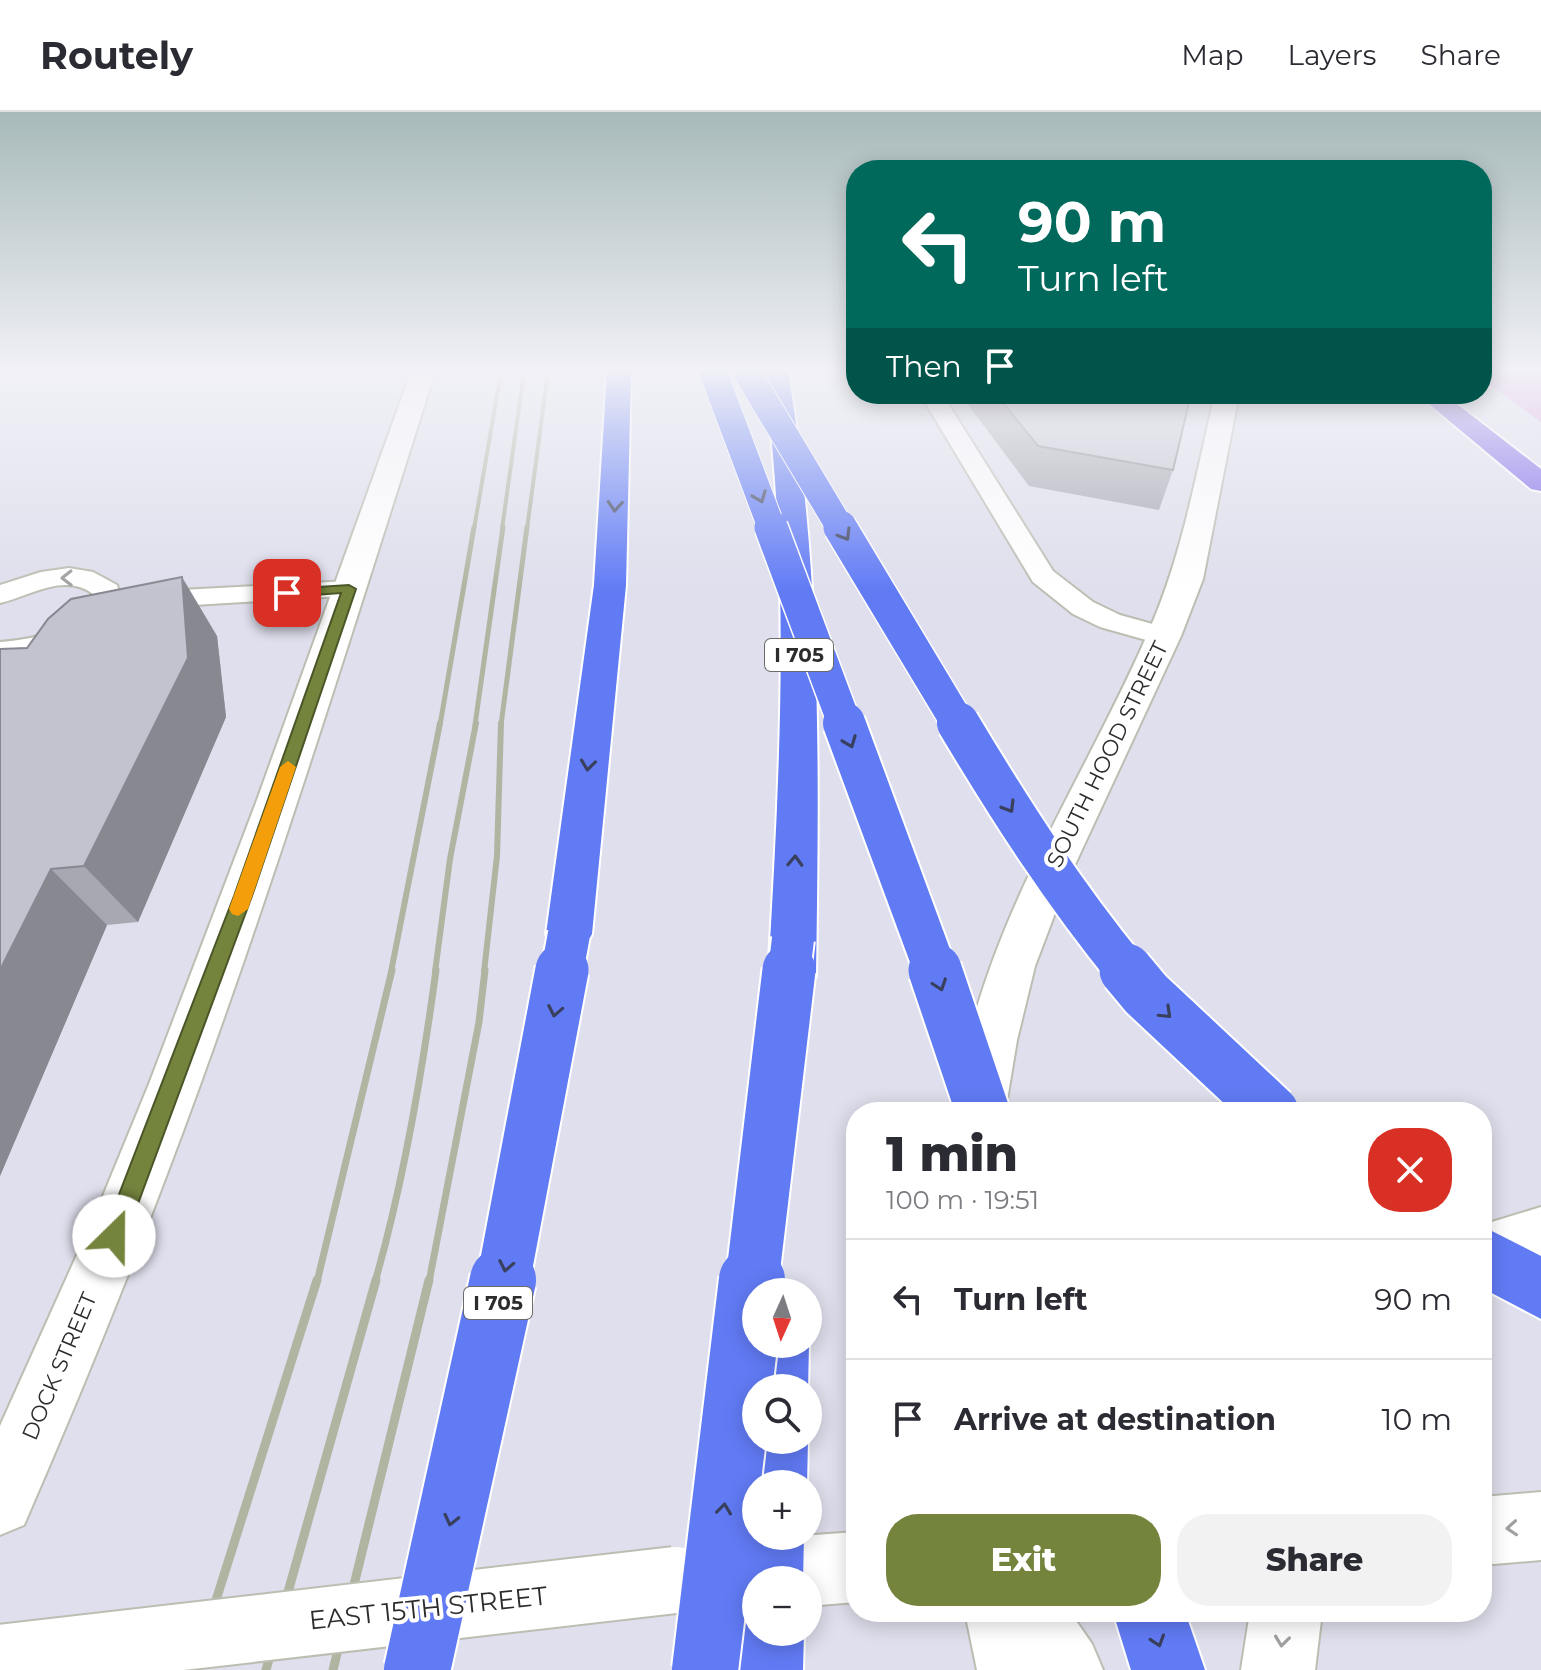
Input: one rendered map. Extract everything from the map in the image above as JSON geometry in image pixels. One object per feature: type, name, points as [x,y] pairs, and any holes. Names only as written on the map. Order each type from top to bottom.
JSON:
[{"type":"highway","name":"I 705","points":[[417,1670],[490,1348],[569,934],[610,585],[616,445]]},
{"type":"highway","points":[[740,445],[922,932],[978,1102]]},
{"type":"highway","name":"I 705","points":[[705,1670],[793,939],[800,685],[792,490],[786,445]]},
{"type":"highway","points":[[791,445],[1012,813],[1082,916],[1146,994],[1261,1102]]},
{"type":"highway","points":[[781,1278],[793,939]]},
{"type":"highway","points":[[1492,1261],[1541,1289]]},
{"type":"highway","points":[[1152,1622],[1168,1670]]},
{"type":"highway","points":[[766,1670],[767,1646]]},
{"type":"main road","points":[[1493,445],[1541,483]]},
{"type":"street","name":"DOCK STREET","points":[[0,1501],[139,1178],[243,896],[398,445]]},
{"type":"street","name":"SOUTH HOOD STREET","points":[[983,1102],[992,1040],[1012,966],[1044,884],[1164,636],[1187,579],[1216,445]]},
{"type":"street","points":[[1492,1252],[1541,1236]]},
{"type":"street","points":[[1492,1530],[1541,1526]]},
{"type":"street","name":"EAST 15TH STREET","points":[[0,1658],[675,1580],[846,1568]]},
{"type":"street","points":[[1003,1622],[1014,1670]]},
{"type":"street","points":[[1034,1622],[1066,1670]]},
{"type":"street","points":[[1278,1670],[1285,1622]]},
{"type":"lane","points":[[962,445],[1043,576],[1083,608],[1110,621],[1164,636]]},
{"type":"lane","points":[[0,595],[44,579],[85,578],[107,591],[108,602],[88,626],[68,636],[45,645],[0,651]]},
{"type":"lane","points":[[108,602],[349,589]]},
{"type":"building","points":[[1037,445],[1179,445],[1173,470]]},
{"type":"building","points":[[182,577],[188,658],[84,866],[51,869],[0,970],[0,649],[27,648],[48,619],[71,599]]},
{"type":"railway","points":[[474,529],[488,445]]},
{"type":"railway","points":[[502,529],[514,445]]},
{"type":"railway","points":[[527,529],[538,445]]},
{"type":"railway","points":[[440,725],[474,527]]},
{"type":"railway","points":[[475,725],[503,527]]},
{"type":"railway","points":[[501,725],[527,527]]},
{"type":"railway","points":[[391,972],[440,723]]},
{"type":"railway","points":[[435,972],[450,859],[476,723]]},
{"type":"railway","points":[[484,972],[497,856],[501,723]]},
{"type":"railway","points":[[317,1282],[392,970]]},
{"type":"railway","points":[[375,1282],[411,1127],[436,970]]},
{"type":"railway","points":[[429,1282],[479,1022],[485,970]]},
{"type":"railway","points":[[194,1670],[317,1280]]},
{"type":"railway","points":[[266,1670],[376,1280]]},
{"type":"railway","points":[[333,1670],[429,1280]]},
{"type":"slow traffic","points":[[238,909],[288,767]]},
{"type":"route","points":[[114,1236],[139,1178],[243,896],[349,589],[287,593]]}]
